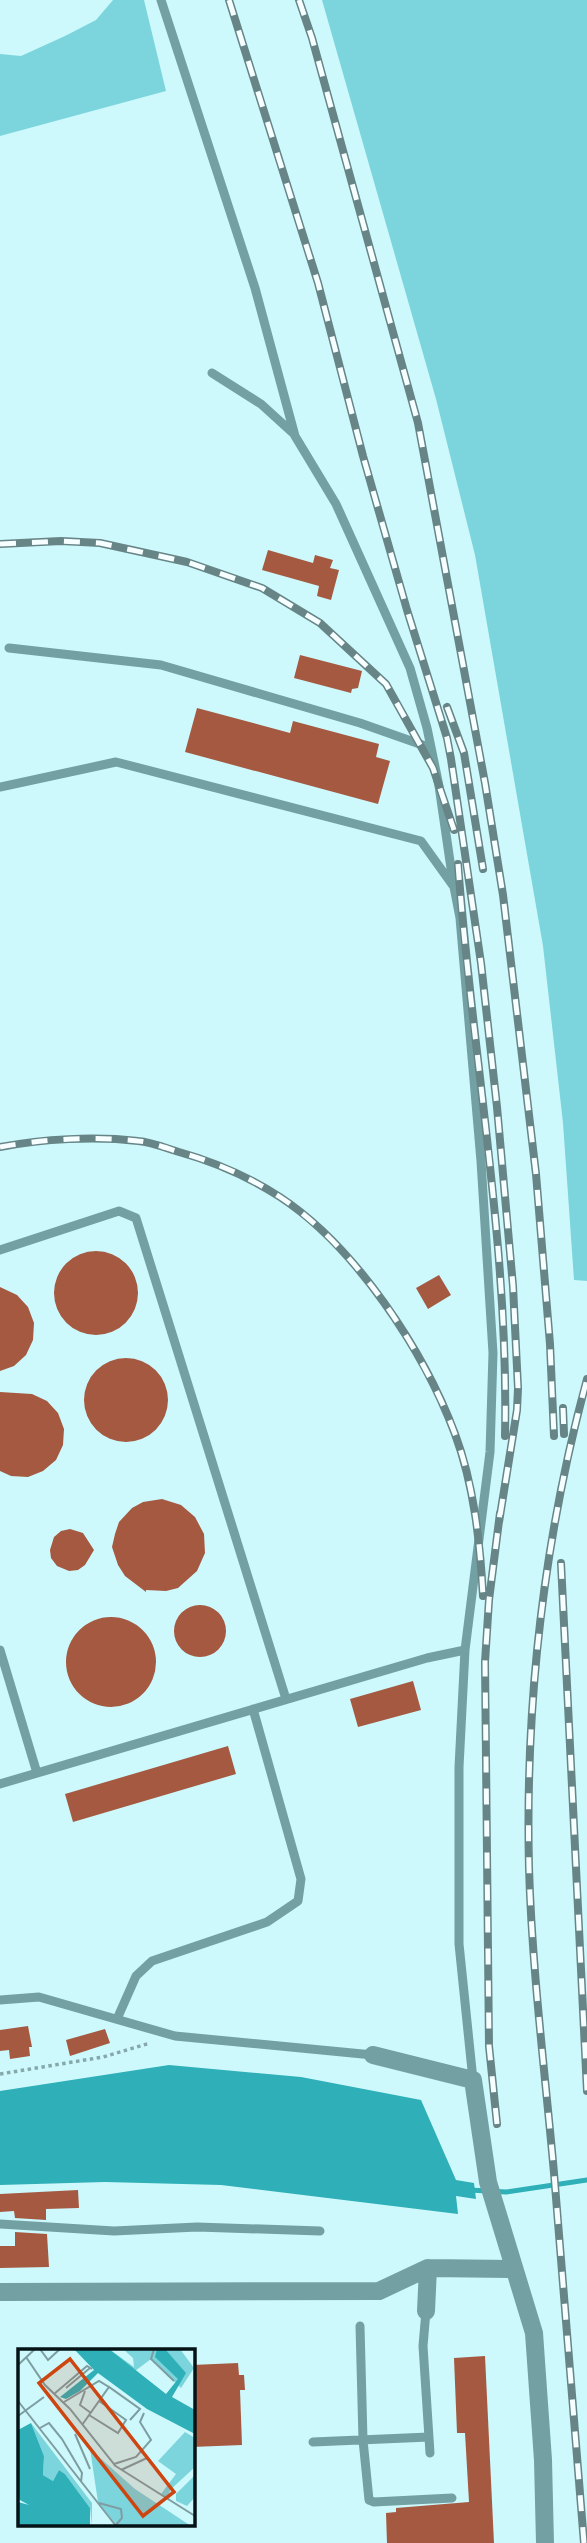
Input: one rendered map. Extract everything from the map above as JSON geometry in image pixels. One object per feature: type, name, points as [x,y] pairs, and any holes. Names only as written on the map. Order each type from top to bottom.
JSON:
[{"type":"street","points":[[373,2055],[473,2080],[488,2182],[534,2333],[544,2460],[545,2543]]},
{"type":"street","points":[[0,2292],[379,2291],[428,2269],[514,2269]]},
{"type":"street","points":[[426,2311],[428,2269]]},
{"type":"lane","points":[[161,0],[256,288],[295,436]]},
{"type":"lane","points":[[212,373],[261,404],[295,436],[337,504],[410,668],[431,748],[460,918],[481,1161],[493,1353],[490,1452],[464,1650],[459,1767],[459,1944],[473,2080]]},
{"type":"lane","points":[[9,648],[161,664],[360,723],[431,748]]},
{"type":"lane","points":[[0,787],[116,762],[421,841],[454,887]]},
{"type":"lane","points":[[0,1250],[119,1211],[135,1218],[286,1699]]},
{"type":"lane","points":[[0,1650],[37,1773]]},
{"type":"lane","points":[[0,1784],[427,1658],[464,1650]]},
{"type":"lane","points":[[117,2019],[136,1976],[152,1961],[267,1922],[298,1901],[301,1880],[253,1709]]},
{"type":"lane","points":[[0,2000],[39,1997],[175,2036],[373,2055]]},
{"type":"lane","points":[[0,2224],[114,2231],[197,2227],[320,2231]]},
{"type":"lane","points":[[426,2311],[423,2346],[430,2453]]},
{"type":"lane","points":[[360,2326],[363,2440],[369,2500],[374,2502],[452,2498]]},
{"type":"lane","points":[[313,2442],[429,2437]]},
{"type":"path","points":[[0,2074],[103,2057],[175,2036]]},
{"type":"shaded area","points":[[113,0],[144,0],[166,91],[0,136],[0,54],[21,56],[65,36],[96,20]]},
{"type":"shaded area","points":[[322,0],[587,0],[587,1281],[574,1280],[563,1123],[543,946],[475,555],[436,399]]},
{"type":"shaded area","points":[[169,2065],[301,2077],[421,2100],[456,2180],[474,2183],[476,2199],[456,2196],[458,2214],[221,2185],[105,2182],[0,2185],[0,2091]]},
{"type":"building","points":[[268,550],[313,563],[315,555],[333,560],[330,568],[339,570],[331,600],[317,596],[319,586],[262,570]]},
{"type":"building","points":[[300,655],[362,671],[358,688],[352,689],[351,693],[294,678]]},
{"type":"building","points":[[197,708],[290,733],[293,721],[379,744],[376,757],[390,761],[378,804],[185,752]]},
{"type":"building","points":[[96,1251],[112,1254],[126,1263],[135,1277],[138,1293],[135,1309],[126,1323],[112,1332],[96,1335],[80,1332],[66,1323],[57,1309],[54,1293],[57,1277],[66,1263],[80,1254]]},
{"type":"building","points":[[439,1275],[451,1295],[428,1309],[416,1288]]},
{"type":"building","points":[[0,1287],[17,1295],[28,1307],[34,1323],[33,1340],[26,1355],[14,1366],[0,1371]]},
{"type":"building","points":[[126,1358],[142,1361],[156,1370],[165,1384],[168,1400],[165,1416],[156,1430],[142,1439],[126,1442],[110,1439],[96,1430],[87,1416],[84,1400],[87,1384],[96,1370],[110,1361]]},
{"type":"building","points":[[0,1392],[32,1394],[47,1401],[58,1413],[64,1429],[63,1445],[56,1460],[43,1471],[28,1477],[11,1476],[0,1471]]},
{"type":"building","points":[[162,1499],[181,1505],[195,1517],[204,1534],[205,1553],[197,1571],[178,1588],[146,1592],[125,1576],[112,1547],[119,1522],[132,1508],[143,1502]]},
{"type":"building","points":[[70,1529],[83,1533],[94,1550],[85,1565],[78,1570],[69,1571],[57,1566],[51,1558],[50,1550],[54,1537],[61,1531]]},
{"type":"building","points":[[200,1605],[219,1612],[226,1631],[219,1650],[200,1657],[181,1650],[174,1631],[181,1612]]},
{"type":"building","points":[[102,1617],[120,1617],[136,1624],[149,1637],[156,1653],[156,1671],[149,1687],[136,1700],[120,1707],[102,1707],[86,1700],[73,1687],[66,1671],[66,1653],[73,1637],[86,1624]]},
{"type":"building","points":[[413,1681],[421,1710],[358,1727],[350,1699]]},
{"type":"building","points":[[228,1746],[236,1774],[73,1822],[65,1794]]},
{"type":"building","points":[[28,2026],[32,2047],[29,2047],[30,2056],[10,2059],[9,2050],[0,2051],[0,2030]]},
{"type":"building","points":[[105,2029],[110,2043],[70,2056],[66,2040]]},
{"type":"building","points":[[78,2190],[79,2208],[46,2209],[46,2220],[15,2218],[14,2211],[0,2212],[0,2194]]},
{"type":"building","points":[[15,2232],[47,2234],[49,2267],[0,2268],[0,2246],[15,2246]]},
{"type":"building","points":[[485,2356],[494,2543],[387,2543],[386,2513],[396,2512],[396,2508],[469,2502],[465,2433],[457,2433],[454,2358]]},
{"type":"building","points":[[238,2363],[239,2375],[244,2375],[245,2390],[240,2390],[242,2445],[194,2447],[194,2365]]},
{"type":"waterway","points":[[469,2190],[506,2192],[587,2180]]},
{"type":"railway","points":[[229,0],[318,283],[363,456],[451,759],[481,963],[513,1286],[517,1410],[499,1522]]},
{"type":"railway","points":[[299,0],[312,38],[418,423],[485,783],[503,895],[536,1174],[550,1344],[554,1436]]},
{"type":"railway","points":[[0,544],[61,541],[100,543],[187,562],[262,588],[320,623],[386,684],[433,768],[454,830]]},
{"type":"railway","points":[[447,707],[464,753],[483,869]]},
{"type":"railway","points":[[458,864],[496,1221],[505,1364],[505,1436]]},
{"type":"railway","points":[[0,1147],[51,1140],[86,1139],[121,1139],[148,1143],[206,1160],[244,1177],[280,1197],[335,1243],[384,1303],[406,1336],[442,1402],[462,1453],[471,1493],[478,1534],[483,1596]]},
{"type":"railway","points":[[584,2543],[533,1944],[529,1806],[530,1744],[540,1621],[559,1499],[587,1379]]},
{"type":"railway","points":[[563,1408],[564,1434]]},
{"type":"railway","points":[[497,2124],[489,2046],[485,1662],[489,1600],[500,1513]]},
{"type":"railway","points":[[561,1563],[587,2091]]}]
